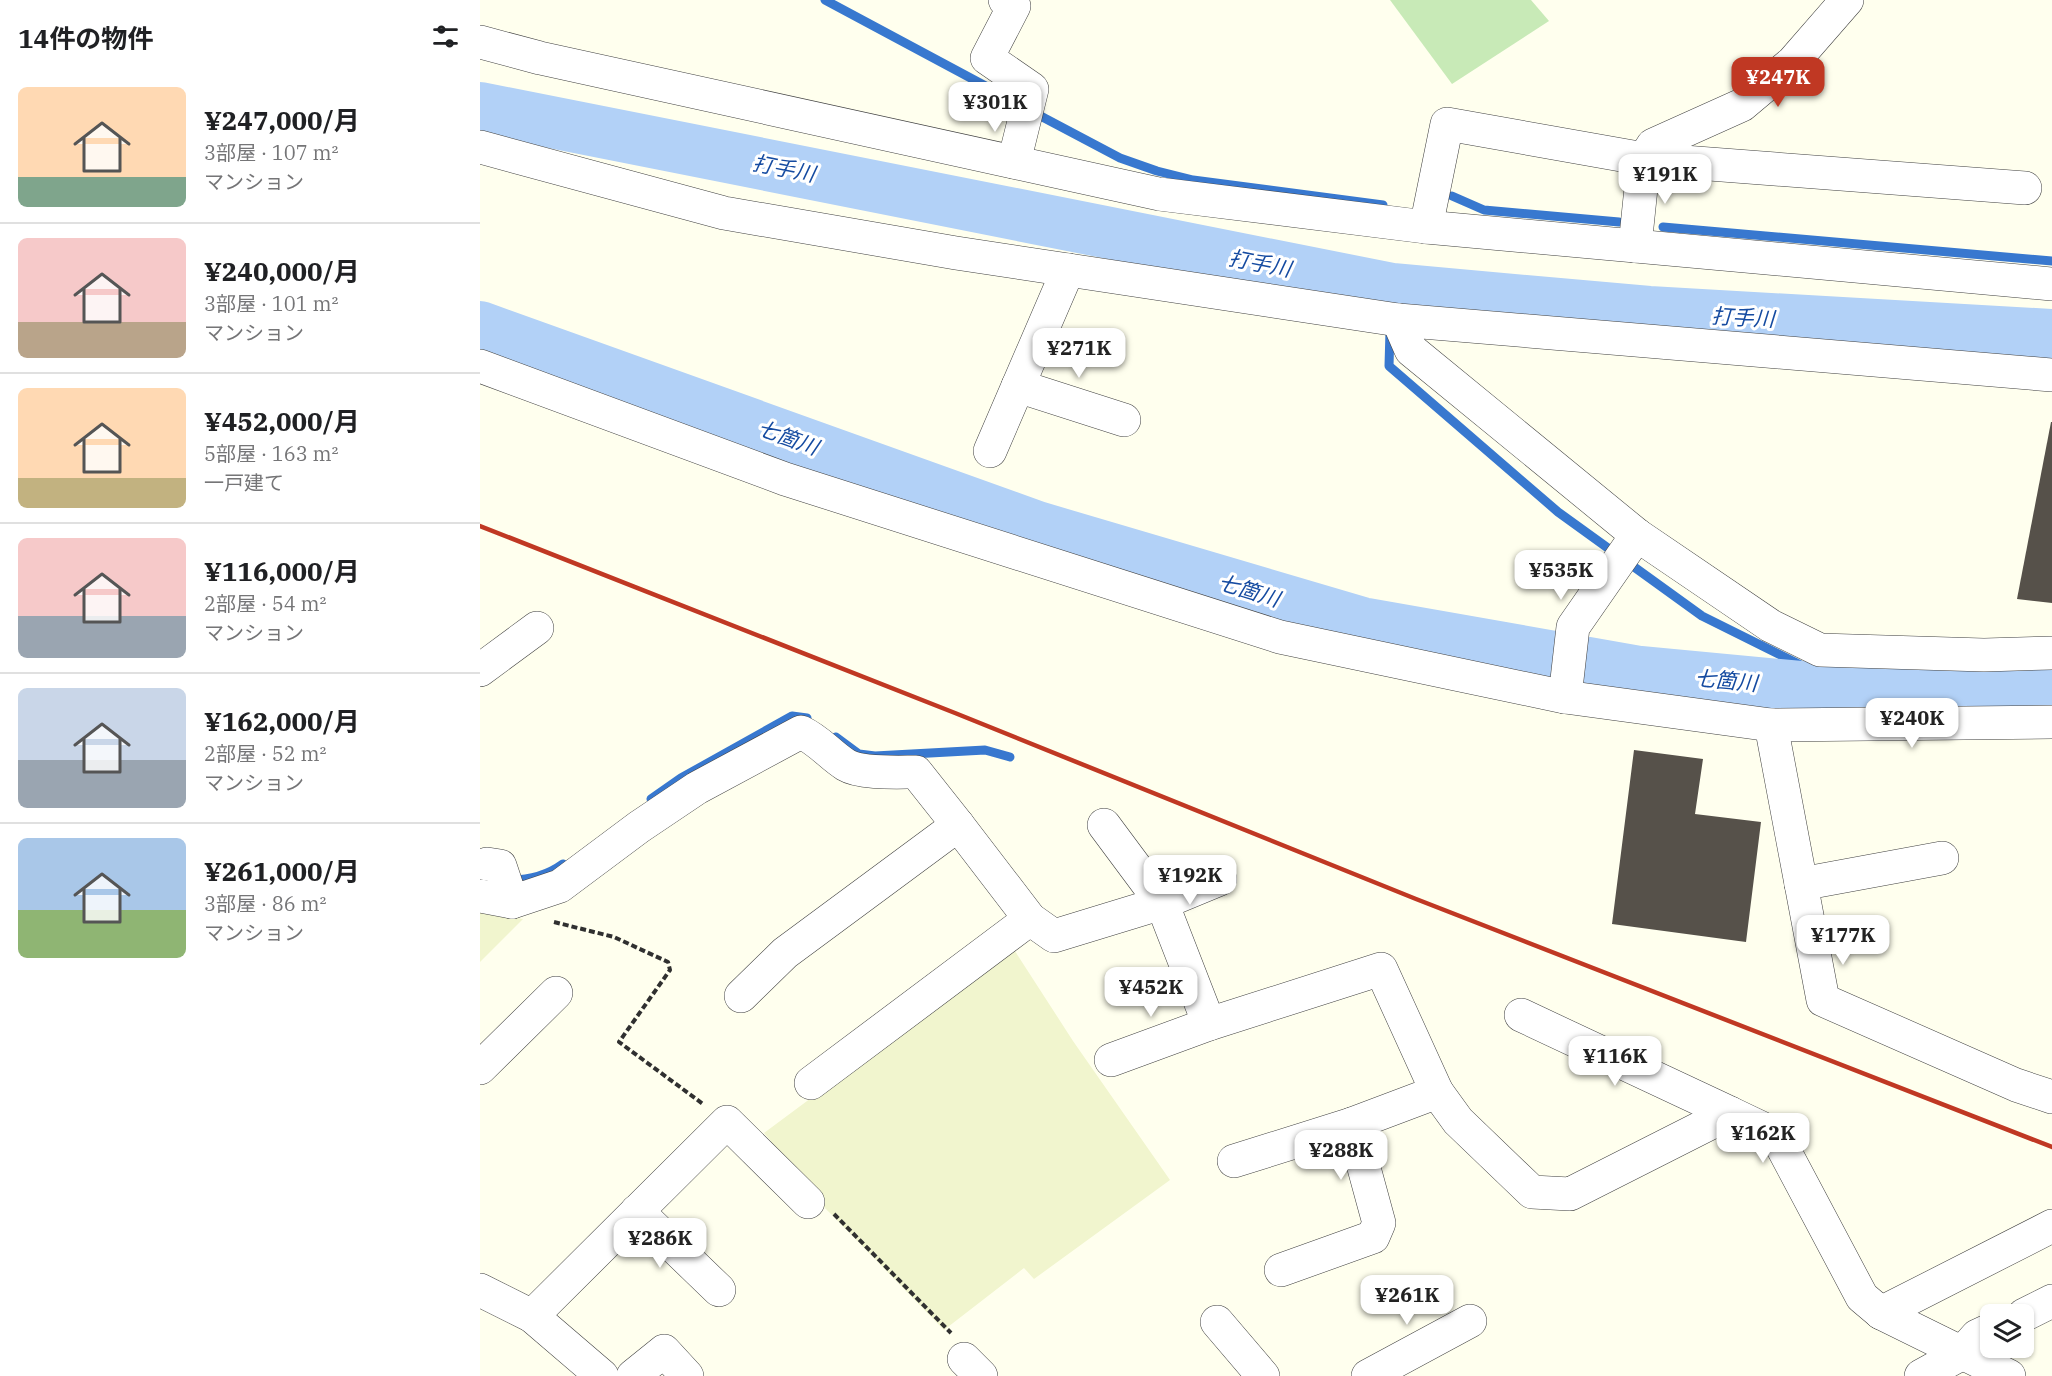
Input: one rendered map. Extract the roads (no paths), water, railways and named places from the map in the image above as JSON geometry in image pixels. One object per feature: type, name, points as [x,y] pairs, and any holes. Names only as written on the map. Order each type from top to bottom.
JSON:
[{"type":"street","points":[[1005,0],[1014,6],[987,58],[1032,89],[1014,162]]},
{"type":"street","points":[[1635,246],[1644,159],[1653,145],[1742,105],[1793,62],[1847,0]]},
{"type":"street","points":[[480,42],[540,58],[1159,194],[1426,227],[2052,284]]},
{"type":"street","points":[[1426,227],[1448,124],[1644,159],[2025,188]]},
{"type":"street","points":[[480,147],[724,213],[1068,270],[1398,320],[2052,375]]},
{"type":"street","points":[[990,451],[1068,270]]},
{"type":"street","points":[[1398,320],[1411,350],[1637,535],[1771,626],[1820,650],[1984,655],[2052,653]]},
{"type":"street","points":[[480,366],[784,478],[1280,637],[1565,697],[1771,725],[2052,722]]},
{"type":"street","points":[[1018,386],[1124,420]]},
{"type":"street","points":[[1565,697],[1573,627],[1637,535]]},
{"type":"street","points":[[480,670],[537,628]]},
{"type":"street","points":[[1771,725],[1823,1000],[2016,1084],[2052,1097]]},
{"type":"street","points":[[493,876],[560,886],[639,827],[697,788],[801,732],[816,739],[848,766],[876,772],[916,772],[1030,919],[1054,936],[1162,903],[1220,879]]},
{"type":"street","points":[[741,996],[785,953],[958,825]]},
{"type":"street","points":[[1104,825],[1162,903],[1209,1024]]},
{"type":"street","points":[[1802,884],[1942,858]]},
{"type":"street","points":[[811,1083],[1030,919]]},
{"type":"street","points":[[1111,1060],[1209,1024],[1381,969],[1437,1092],[1458,1121],[1532,1192],[1570,1194],[1730,1113]]},
{"type":"street","points":[[480,1068],[556,993]]},
{"type":"street","points":[[1521,1016],[1776,1135],[1862,1297],[1881,1313],[2009,1376]]},
{"type":"street","points":[[1234,1161],[1352,1124],[1437,1092]]},
{"type":"street","points":[[532,1316],[727,1122],[808,1202]]},
{"type":"street","points":[[1281,1270],[1373,1237],[1379,1223],[1352,1124]]},
{"type":"street","points":[[637,1211],[719,1290]]},
{"type":"street","points":[[1881,1313],[2052,1226]]},
{"type":"street","points":[[483,1298],[532,1316],[602,1376]]},
{"type":"street","points":[[2034,1310],[2052,1301]]},
{"type":"street","points":[[1368,1376],[1470,1321]]},
{"type":"street","points":[[1217,1322],[1263,1376]]},
{"type":"street","points":[[1921,1376],[1961,1354],[1980,1335]]},
{"type":"street","points":[[633,1376],[664,1351],[687,1376]]},
{"type":"waterway","points":[[825,0],[1021,105]]},
{"type":"waterway","name":"打手川","points":[[480,108],[1392,289],[1649,312],[2052,335]]},
{"type":"waterway","points":[[1033,112],[1120,158],[1157,171],[1193,180],[1383,205]]},
{"type":"waterway","points":[[1452,196],[1484,210],[1619,222]]},
{"type":"waterway","points":[[1663,227],[2052,261]]},
{"type":"waterway","points":[[1391,314],[1392,289]]},
{"type":"waterway","name":"七箇川","points":[[480,327],[1037,527],[1362,623],[1640,672],[1855,692],[2052,686]]},
{"type":"waterway","points":[[1390,331],[1389,366],[1558,512],[1702,616],[1855,692]]},
{"type":"waterway","points":[[651,799],[681,778],[792,716],[807,718]]},
{"type":"waterway","points":[[836,737],[859,754],[875,756],[985,750],[1010,757]]},
{"type":"waterway","points":[[511,880],[538,876],[563,864]]},
{"type":"railway","points":[[480,526],[955,713],[1416,899],[2052,1147]]}]
